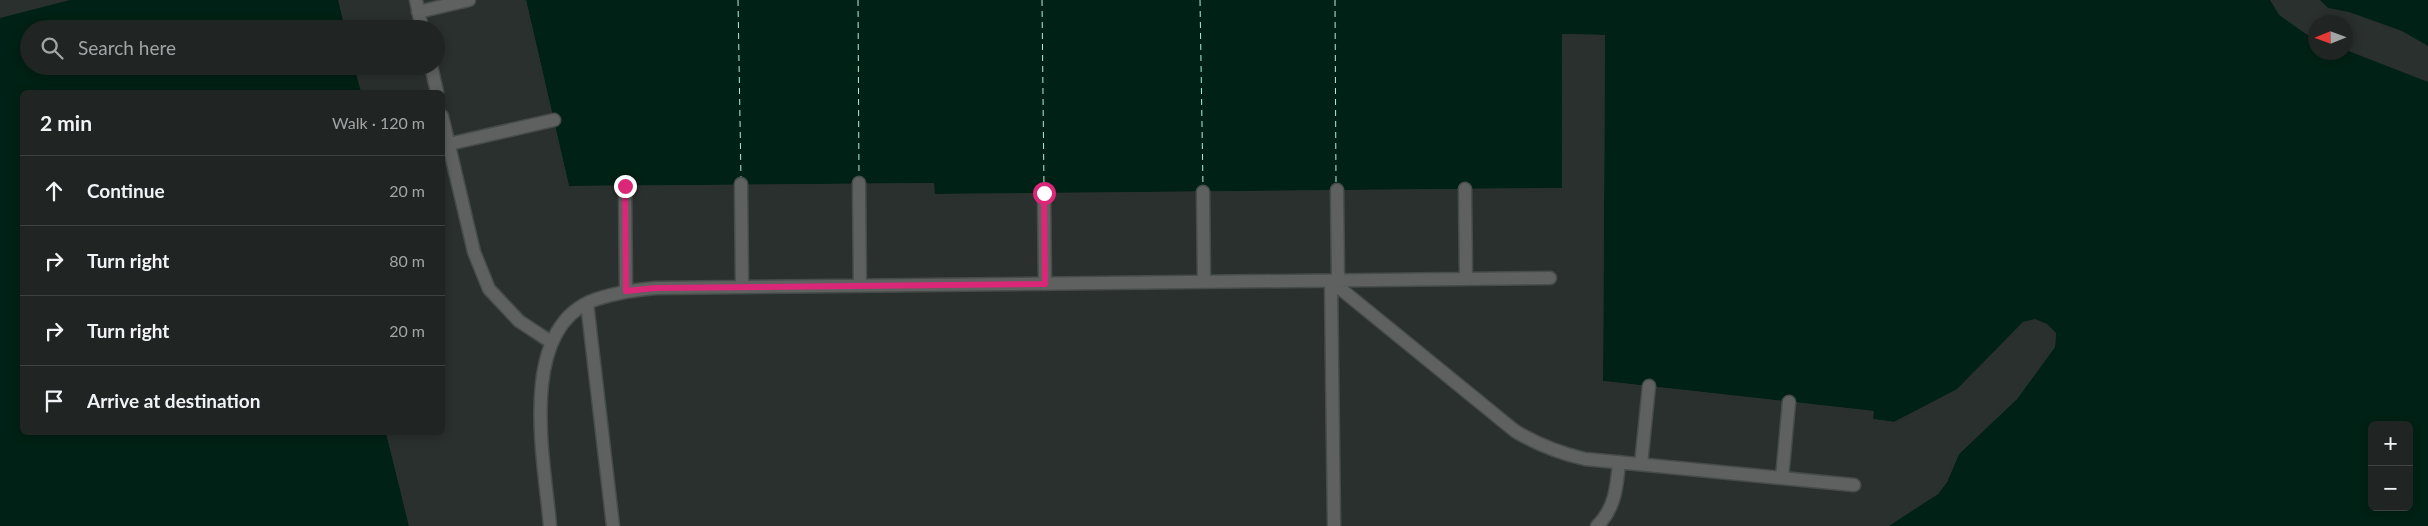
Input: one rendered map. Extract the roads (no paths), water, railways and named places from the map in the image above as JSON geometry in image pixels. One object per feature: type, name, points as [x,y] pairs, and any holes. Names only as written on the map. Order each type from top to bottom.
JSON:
[{"type":"lane","points":[[420,20],[417,6],[469,0]]},
{"type":"lane","points":[[433,75],[437,90]]},
{"type":"lane","points":[[449,144],[554,120]]},
{"type":"lane","points":[[445,128],[474,252],[489,289],[518,321],[551,342]]},
{"type":"lane","points":[[859,183],[860,286]]},
{"type":"lane","points":[[741,184],[742,287]]},
{"type":"lane","points":[[625,186],[626,291]]},
{"type":"lane","points":[[1465,189],[1466,279]]},
{"type":"lane","points":[[1334,526],[1336,190]]},
{"type":"lane","points":[[1203,192],[1204,282]]},
{"type":"lane","points":[[1044,193],[1045,284]]},
{"type":"lane","points":[[550,526],[540,400],[543,370],[551,342],[568,318],[587,303],[626,291],[656,288],[1550,278]]},
{"type":"lane","points":[[1334,281],[1515,431],[1539,445],[1562,454],[1585,459],[1854,485]]},
{"type":"lane","points":[[587,303],[613,526]]},
{"type":"lane","points":[[1641,464],[1649,386]]},
{"type":"lane","points":[[1782,478],[1789,402]]},
{"type":"lane","points":[[1597,526],[1606,518],[1617,490],[1619,462]]}]
